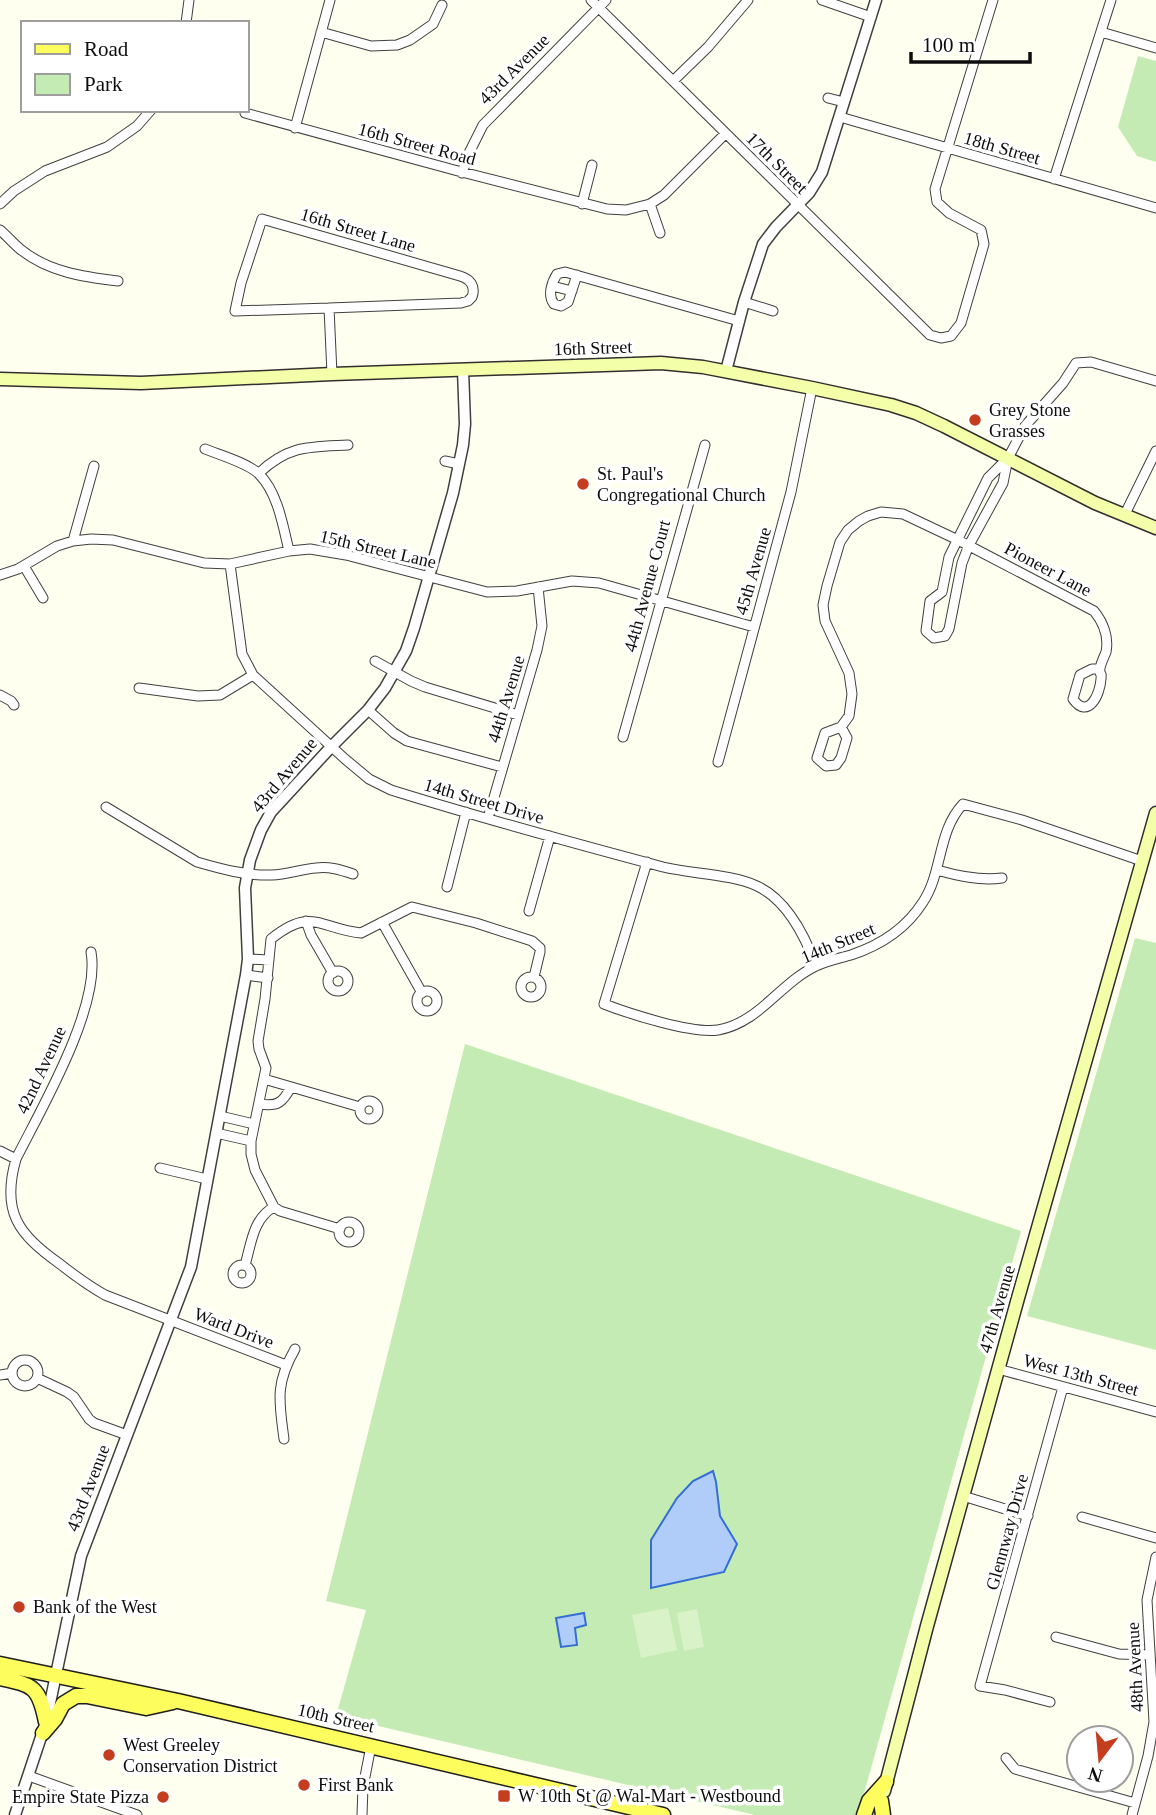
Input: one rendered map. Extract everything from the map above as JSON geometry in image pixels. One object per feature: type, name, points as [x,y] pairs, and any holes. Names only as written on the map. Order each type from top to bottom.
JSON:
[{"type":"main road","name":"16th Street","points":[[0,379],[141,383],[661,363],[726,371],[891,405],[916,414],[1124,516],[1156,528]]},
{"type":"main road","name":"47th Avenue","points":[[881,1810],[926,1626],[1156,813]]},
{"type":"main road","name":"10th Street","points":[[0,1664],[177,1701],[663,1815]]},
{"type":"main road","points":[[0,1678],[31,1686],[39,1696],[45,1727],[55,1719],[63,1704],[76,1696],[146,1709],[177,1701]]},
{"type":"main road","points":[[864,1815],[869,1801],[886,1782]]},
{"type":"street","points":[[186,21],[189,0]]},
{"type":"street","points":[[295,128],[330,0]]},
{"type":"street","name":"17th Street","points":[[592,0],[930,335],[941,338],[951,336],[961,323],[984,244],[981,230],[949,213],[937,202],[935,188],[946,148]]},
{"type":"street","name":"43rd Avenue","points":[[463,173],[469,153],[483,125],[606,0]]},
{"type":"street","points":[[673,81],[708,47],[748,0]]},
{"type":"street","points":[[822,0],[871,17]]},
{"type":"street","points":[[726,371],[763,244],[809,194],[822,172],[876,0]]},
{"type":"street","points":[[946,148],[993,0]]},
{"type":"street","points":[[1054,179],[1111,0]]},
{"type":"street","points":[[321,32],[371,46],[397,45],[410,40],[433,24],[442,5]]},
{"type":"street","points":[[1101,32],[1156,48]]},
{"type":"street","points":[[828,98],[844,102]]},
{"type":"street","points":[[0,204],[44,171],[107,147],[137,126],[149,112]]},
{"type":"street","name":"16th Street Road","points":[[245,113],[582,204],[626,210],[650,204]]},
{"type":"street","name":"18th Street","points":[[840,117],[1156,208]]},
{"type":"street","points":[[660,233],[650,204],[664,195],[725,134]]},
{"type":"street","points":[[582,204],[592,165]]},
{"type":"street","name":"16th Street Lane","points":[[262,219],[468,278],[474,287],[472,297],[461,303],[329,308],[235,310],[262,219]]},
{"type":"street","points":[[0,230],[37,261],[71,274],[118,281]]},
{"type":"street","points":[[577,275],[568,302],[561,306],[552,301],[552,286],[555,277],[561,272],[577,275],[739,321]]},
{"type":"street","points":[[552,286],[572,291]]},
{"type":"street","points":[[744,302],[773,311]]},
{"type":"street","points":[[329,308],[332,374]]},
{"type":"street","points":[[1008,458],[1003,484],[968,545],[949,629],[945,636],[934,638],[926,631],[930,601],[942,592],[949,557],[988,478],[1008,458],[1025,426],[1063,383],[1076,363],[1091,362],[1156,381]]},
{"type":"street","name":"43rd Avenue","points":[[15,1815],[45,1727],[81,1556],[191,1267],[246,975],[248,959],[245,888],[254,847],[271,812],[368,709],[395,672],[414,628],[453,493],[465,424],[463,370]]},
{"type":"street","name":"45th Avenue","points":[[718,762],[791,492],[812,388]]},
{"type":"street","points":[[258,473],[281,455],[311,447],[348,445]]},
{"type":"street","name":"44th Avenue Court","points":[[623,737],[705,445]]},
{"type":"street","points":[[205,449],[258,473],[274,497],[289,551]]},
{"type":"street","points":[[1124,516],[1156,451]]},
{"type":"street","points":[[445,461],[459,464]]},
{"type":"street","points":[[73,541],[94,466]]},
{"type":"street","name":"Pioneer Lane","points":[[841,727],[849,716],[852,705],[851,684],[849,673],[825,621],[823,605],[840,542],[848,530],[859,521],[881,512],[903,514],[1094,611],[1106,636],[1106,650],[1100,669]]},
{"type":"street","name":"15th Street Lane","points":[[0,575],[24,566],[57,547],[73,541],[91,539],[113,540],[204,563],[230,564],[289,551],[327,550],[487,592],[517,592],[582,581],[599,583],[754,628]]},
{"type":"street","name":"14th Street Drive","points":[[230,564],[242,654],[253,675],[369,779],[391,790],[550,836],[681,871],[738,880],[759,887],[784,906],[797,925],[816,966]]},
{"type":"street","points":[[24,566],[43,598]]},
{"type":"street","name":"44th Avenue","points":[[488,818],[537,650],[542,626],[538,587]]},
{"type":"street","points":[[942,592],[955,596]]},
{"type":"street","points":[[375,661],[425,687],[518,715]]},
{"type":"street","points":[[139,688],[198,696],[220,695],[253,675]]},
{"type":"street","points":[[0,695],[13,705]]},
{"type":"street","points":[[368,709],[394,733],[408,741],[502,767]]},
{"type":"street","name":"14th Street","points":[[647,862],[604,1004],[698,1031],[737,1025],[754,1015],[788,984],[816,966],[861,951],[891,937],[925,901],[953,815],[963,804],[1022,820],[1142,861]]},
{"type":"street","points":[[106,807],[197,862],[270,875],[315,868],[353,874]]},
{"type":"street","points":[[447,887],[466,812]]},
{"type":"street","points":[[529,911],[550,836]]},
{"type":"street","points":[[936,870],[964,877],[992,880],[1002,878]]},
{"type":"street","points":[[340,1229],[274,1207],[255,1170],[251,1154],[251,1141],[266,1068],[258,1041],[271,939],[306,921],[361,933],[412,907],[533,941],[540,948],[534,977]]},
{"type":"street","points":[[306,921],[333,973]]},
{"type":"street","points":[[382,922],[422,993]]},
{"type":"street","name":"42nd Avenue","points":[[91,952],[92,975],[89,990],[72,1044],[16,1159],[10,1188],[12,1209],[18,1225],[29,1240],[92,1288],[170,1321]]},
{"type":"street","points":[[248,959],[269,960]]},
{"type":"street","points":[[246,975],[268,978]]},
{"type":"street","points":[[264,1079],[360,1107]]},
{"type":"street","points":[[260,1104],[277,1104],[286,1097],[291,1087]]},
{"type":"street","points":[[220,1116],[254,1124]]},
{"type":"street","points":[[216,1133],[251,1141]]},
{"type":"street","points":[[0,1151],[16,1159]]},
{"type":"street","points":[[160,1168],[207,1179]]},
{"type":"street","points":[[245,1265],[258,1222],[265,1212],[274,1207]]},
{"type":"street","name":"Ward Drive","points":[[170,1321],[286,1365]]},
{"type":"street","name":"Ward Drive","points":[[284,1439],[280,1391],[286,1365],[296,1349]]},
{"type":"street","points":[[25,1360],[36,1366],[37,1378],[31,1385],[22,1386],[15,1382],[12,1373],[17,1363],[25,1360]]},
{"type":"street","name":"West 13th Street","points":[[998,1369],[1156,1412]]},
{"type":"street","points":[[0,1375],[12,1373]]},
{"type":"street","points":[[37,1378],[74,1396],[94,1423],[127,1435]]},
{"type":"street","name":"Glennway Drive","points":[[1051,1702],[1005,1689],[980,1686],[1063,1387]]},
{"type":"street","points":[[963,1496],[1028,1516]]},
{"type":"street","points":[[1082,1517],[1156,1538]]},
{"type":"street","name":"48th Avenue","points":[[1132,1815],[1149,1756],[1154,1723],[1147,1600],[1156,1557]]},
{"type":"street","points":[[1056,1637],[1119,1654],[1149,1656]]},
{"type":"street","points":[[362,1815],[363,1787],[371,1746]]},
{"type":"street","points":[[1006,1758],[1015,1769],[1135,1803]]},
{"type":"street","points":[[29,1776],[137,1815]]},
{"type":"green space","points":[[1138,56],[1156,61],[1156,162],[1137,156],[1118,127]]},
{"type":"green space","points":[[1135,938],[1156,943],[1156,1350],[1027,1316]]},
{"type":"green space","points":[[465,1044],[1021,1231],[858,1815],[755,1815],[336,1716],[366,1610],[326,1601]]},
{"type":"green space","points":[[668,1608],[677,1650],[641,1658],[632,1615]]},
{"type":"green space","points":[[697,1609],[704,1647],[684,1651],[677,1613]]},
{"type":"water","points":[[713,1471],[720,1516],[737,1544],[724,1572],[651,1588],[651,1540],[677,1498],[693,1481]]},
{"type":"water","points":[[584,1613],[586,1625],[575,1628],[577,1645],[561,1647],[556,1618]]},
{"type":"place","name":"Grey Stone Grasses","points":[[975,420]]},
{"type":"place","name":"St. Paul's Congregational Church","points":[[583,484]]},
{"type":"place","name":"Bank of the West","points":[[19,1607]]},
{"type":"place","name":"West Greeley Conservation District","points":[[109,1755]]},
{"type":"place","name":"First Bank","points":[[304,1785]]},
{"type":"place","name":"W 10th St @ Wal-Mart - Westbound","points":[[504,1796]]},
{"type":"place","name":"Empire State Pizza","points":[[163,1797]]}]
